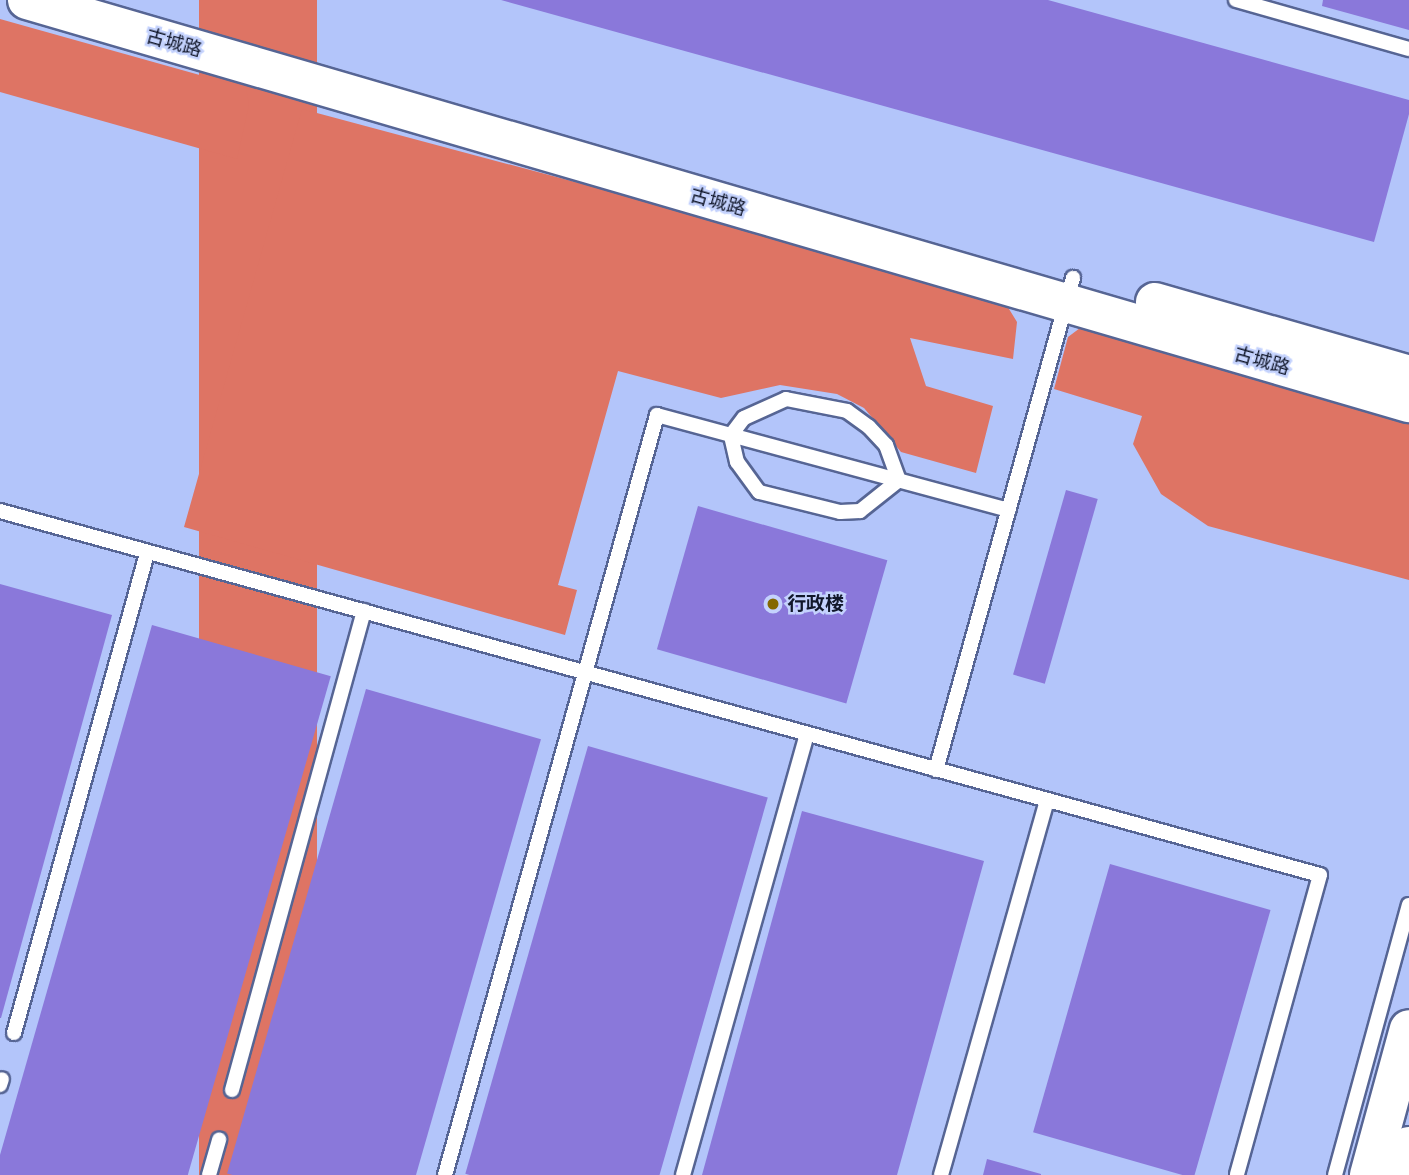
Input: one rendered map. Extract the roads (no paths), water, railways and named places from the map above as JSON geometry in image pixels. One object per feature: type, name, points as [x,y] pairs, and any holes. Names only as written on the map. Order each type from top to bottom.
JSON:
[{"type":"main road","name":"古城路","points":[[27,0],[1070,291],[1409,375]]},
{"type":"main road","name":"古城路","points":[[102,0],[1070,291],[1409,403]]},
{"type":"main road","points":[[1368,1175],[1409,1029]]},
{"type":"main road","points":[[1401,1175],[1409,1146]]},
{"type":"lane","points":[[1236,0],[1409,49]]},
{"type":"lane","points":[[936,770],[1070,291]]},
{"type":"lane","points":[[732,435],[744,418],[763,407],[786,399],[813,401],[847,411],[869,427],[886,445],[899,480]]},
{"type":"lane","points":[[445,1175],[657,415],[1009,510]]},
{"type":"lane","points":[[732,435],[745,479],[759,492],[850,512],[878,500],[899,480]]},
{"type":"lane","points":[[0,511],[1320,875],[1237,1175]]},
{"type":"lane","points":[[14,1033],[147,552]]},
{"type":"lane","points":[[232,1090],[364,611]]},
{"type":"lane","points":[[683,1175],[807,734]]},
{"type":"lane","points":[[941,1175],[1047,801]]},
{"type":"lane","points":[[1335,1175],[1409,905]]},
{"type":"lane","points":[[209,1175],[219,1139]]},
{"type":"place","name":"行政楼","points":[[773,604]]}]
